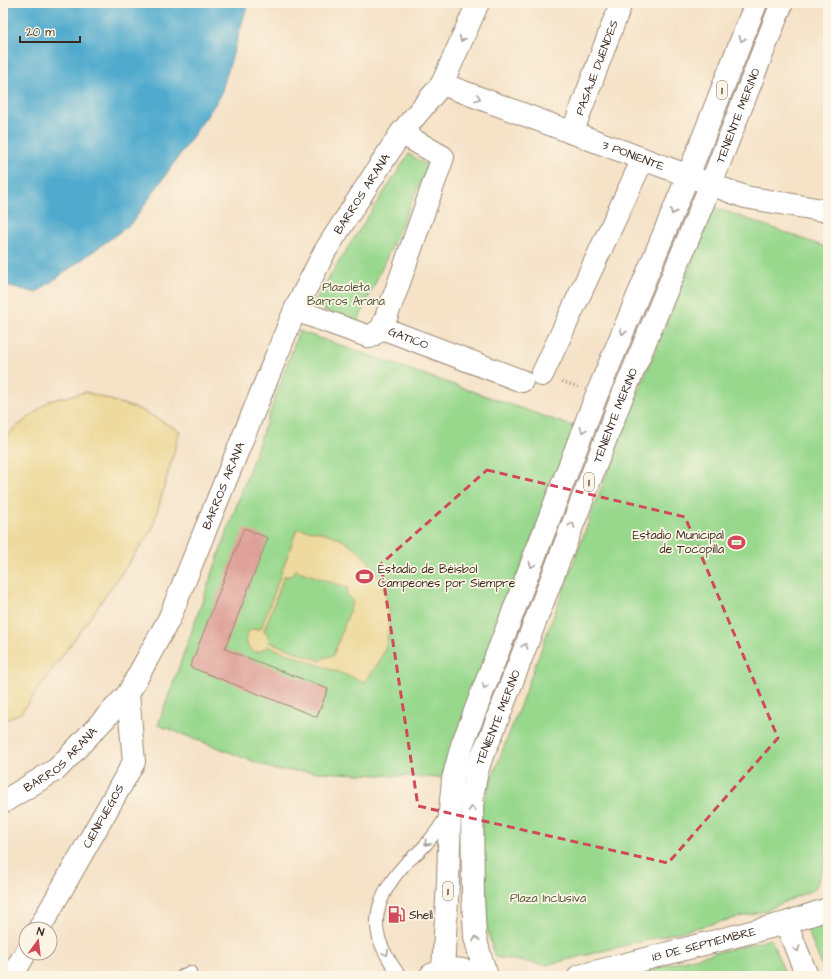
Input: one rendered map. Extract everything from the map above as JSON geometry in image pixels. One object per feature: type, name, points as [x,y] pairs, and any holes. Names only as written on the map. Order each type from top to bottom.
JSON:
[{"type":"main road","name":"BARROS ARANA","points":[[3,802],[57,769],[128,694],[169,619],[296,310],[325,251],[401,133],[442,84],[478,3]]},
{"type":"main road","name":"PASAJE DUENDES","points":[[572,133],[622,3]]},
{"type":"main road","name":"TENIENTE MERINO","points":[[480,976],[469,971],[456,968],[436,973],[448,882],[450,811],[453,779],[462,745],[597,394],[688,176],[756,3]]},
{"type":"main road","name":"TENIENTE MERINO","points":[[487,976],[475,937],[473,897],[472,797],[477,771],[620,402],[711,184],[782,3]]},
{"type":"main road","name":"3 PONIENTE","points":[[442,84],[745,197],[827,207]]},
{"type":"main road","points":[[382,328],[443,157],[401,133]]},
{"type":"main road","name":"GATICO","points":[[296,310],[370,337],[382,328],[532,378],[643,159]]},
{"type":"main road","name":"CIENFUEGOS","points":[[44,921],[134,762],[128,694]]},
{"type":"main road","name":"18 DE SEPTIEMBRE","points":[[579,976],[760,928],[786,923],[828,909]]},
{"type":"main road","points":[[786,923],[807,976]]},
{"type":"main road","points":[[12,976],[21,961]]},
{"type":"lane","points":[[400,976],[393,966],[380,940],[376,916],[379,905],[395,876],[428,842],[450,811]]},
{"type":"highlighted area","points":[[487,470],[685,517],[778,738],[668,863],[418,806],[381,564]]},
{"type":"green space","name":"Plazoleta Barros Arana","points":[[409,154],[428,166],[357,323],[312,305],[345,252]]},
{"type":"green space","name":"Estadio Municipal de Tocopilla","points":[[714,207],[828,248],[828,855],[815,889],[764,911],[546,965],[495,957],[485,920],[481,806],[624,427]]},
{"type":"green space","name":"Estadio de Béisbol Campeones por Siempre","points":[[299,331],[575,427],[441,778],[276,770],[158,725]]},
{"type":"green space","points":[[828,920],[828,976],[826,976],[806,926]]},
{"type":"green space","points":[[771,939],[786,976],[622,976]]},
{"type":"sand","points":[[86,392],[141,410],[180,431],[152,530],[21,713],[3,721],[3,438],[49,401]]},
{"type":"sand","points":[[297,529],[317,531],[328,534],[345,542],[360,553],[372,567],[381,583],[387,601],[389,619],[387,638],[382,656],[365,682],[267,646],[260,651],[255,652],[250,649],[246,638],[248,633],[253,629],[261,629]],"holes":[[[296,570],[347,588],[347,595],[353,601],[333,656],[325,657],[321,661],[269,642],[268,635],[264,631],[284,576],[291,576]]]},
{"type":"water","points":[[3,3],[248,3],[220,97],[132,223],[36,293],[3,284]]},
{"type":"building","points":[[244,528],[268,538],[225,649],[328,689],[317,717],[190,667]]},
{"type":"place","name":"Estadio Municipal de Tocopilla","points":[[737,542]]},
{"type":"place","name":"Estadio de Béisbol Campeones por Siempre","points":[[365,576]]},
{"type":"place","name":"Shell","points":[[396,915]]},
{"type":"park label","name":"Plaza Inclusiva","points":[[548,898]]}]
